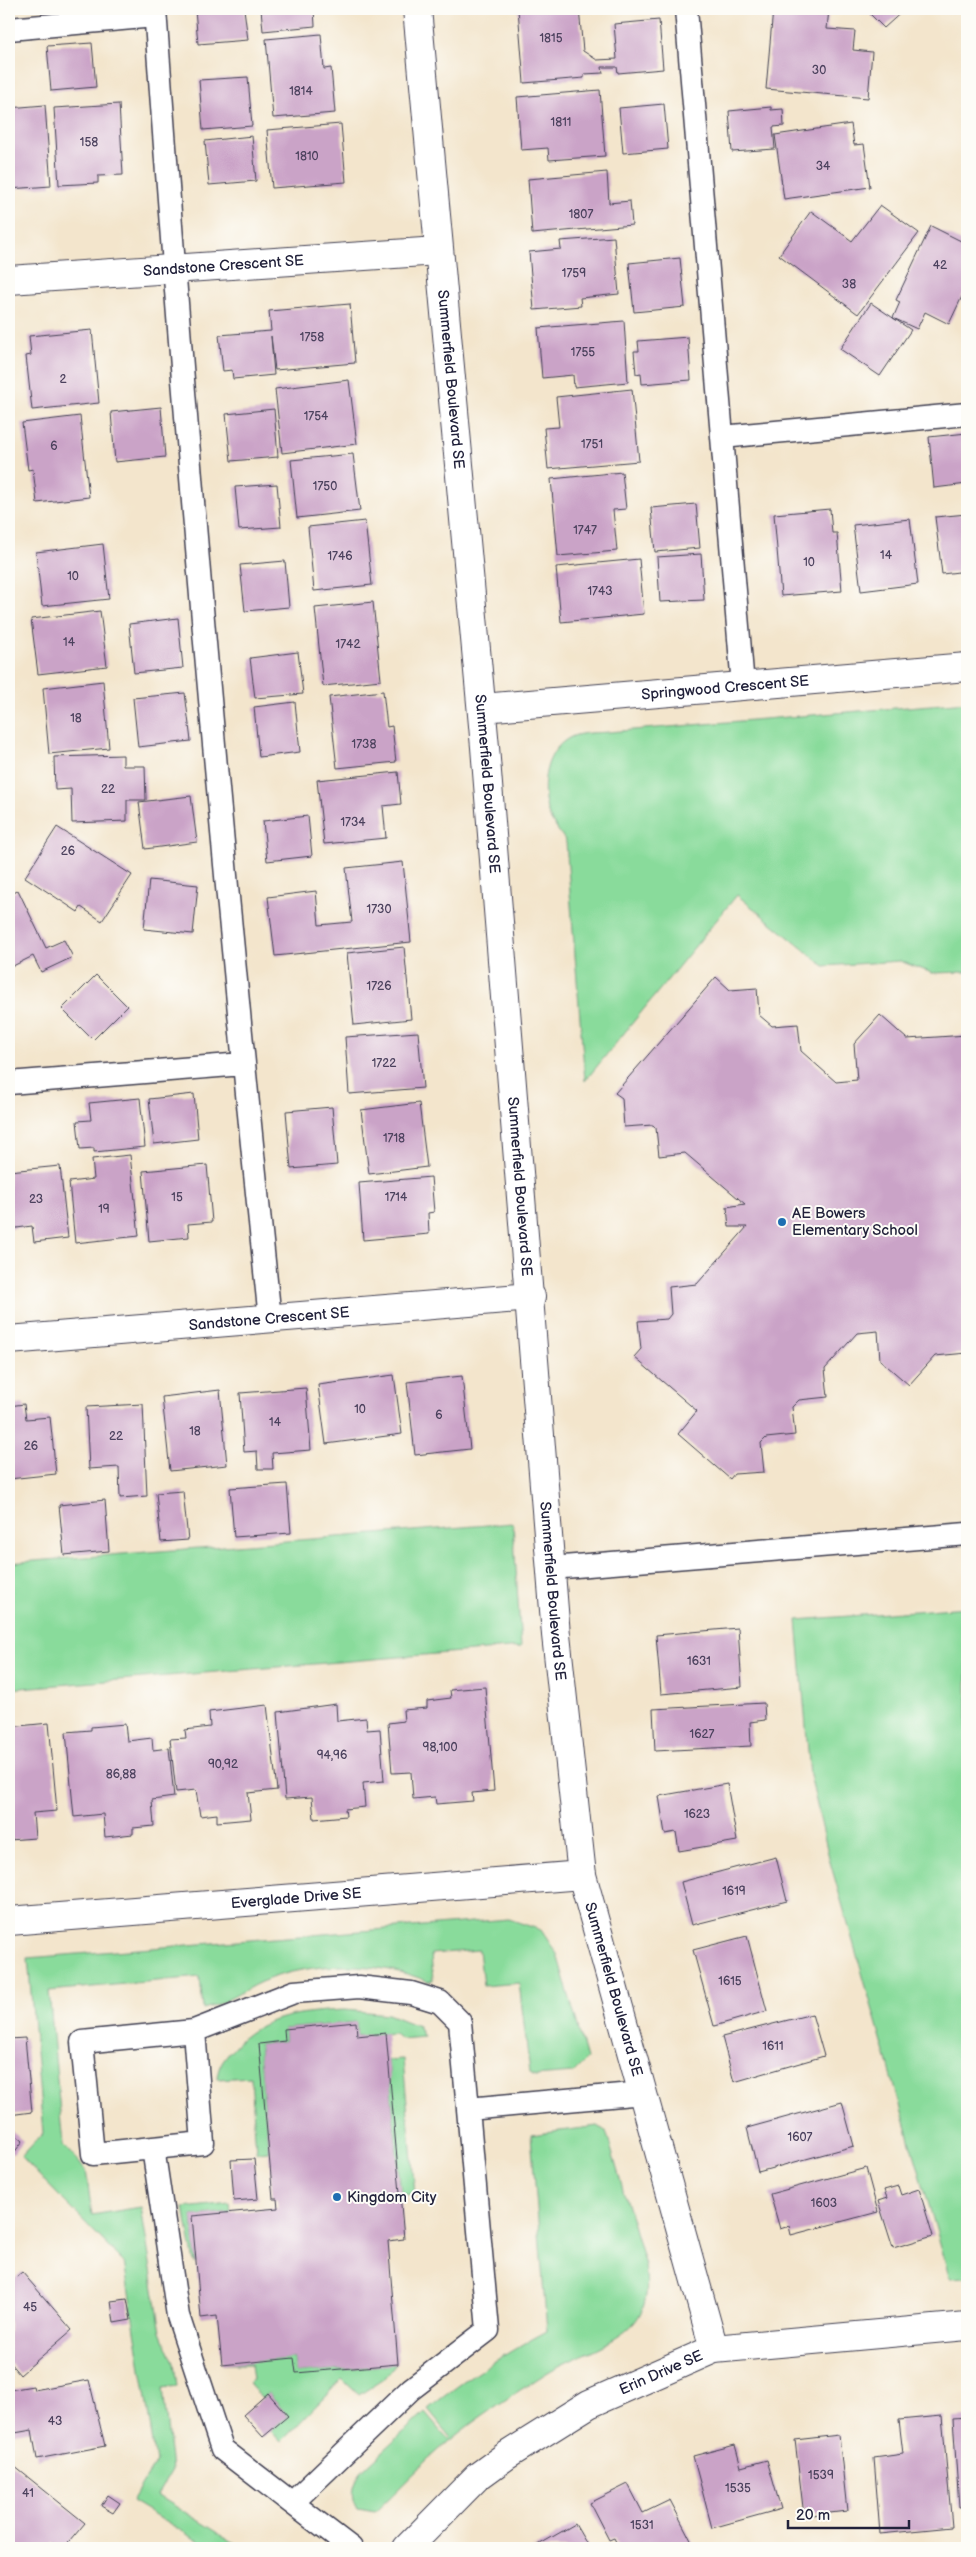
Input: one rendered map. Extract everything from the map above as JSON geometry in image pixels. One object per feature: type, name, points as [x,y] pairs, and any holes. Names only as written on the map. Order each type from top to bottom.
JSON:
[{"type":"street","name":"Summerfield Boulevard SE","points":[[417,9],[482,708],[551,1568],[582,1875],[714,2349]]},
{"type":"street","name":"Sandstone Crescent SE","points":[[9,280],[438,251]]},
{"type":"street","name":"Springwood Crescent SE","points":[[482,708],[967,667]]},
{"type":"street","name":"Sandstone Crescent SE","points":[[9,1340],[530,1298]]},
{"type":"street","name":"Everglade Drive SE","points":[[9,1921],[582,1875]]},
{"type":"street","name":"Erin Drive SE","points":[[407,2548],[477,2477],[506,2456],[589,2404],[714,2349],[967,2326]]},
{"type":"lane","points":[[686,9],[743,686]]},
{"type":"lane","points":[[9,29],[155,12],[174,269],[243,1064],[270,1319]]},
{"type":"lane","points":[[722,437],[967,414]]},
{"type":"lane","points":[[9,1083],[243,1064]]},
{"type":"lane","points":[[551,1568],[967,1534]]},
{"type":"lane","points":[[194,2031],[203,2142],[93,2154],[82,2042],[194,2031],[294,1992],[359,1987],[411,1993],[440,2002],[460,2022],[488,2330],[411,2389],[292,2503]]},
{"type":"lane","points":[[468,2109],[642,2093]]},
{"type":"lane","points":[[153,2148],[178,2316],[222,2449],[351,2548]]},
{"type":"green space","points":[[967,702],[967,972],[932,973],[900,961],[824,966],[737,895],[585,1081],[566,842],[549,817],[544,792],[546,770],[555,751],[562,743],[575,735],[585,733]]},
{"type":"green space","points":[[513,1523],[521,1647],[9,1689],[9,1563]]},
{"type":"green space","points":[[967,1607],[967,2277],[950,2278],[830,1862],[810,1775],[797,1620]]},
{"type":"green space","points":[[509,1919],[541,1930],[557,1954],[587,2059],[573,2073],[535,2076],[530,2073],[519,1983],[483,1986],[479,1950],[431,1954],[433,1980],[429,1982],[389,1970],[345,1966],[323,1967],[280,1975],[261,1982],[226,2001],[203,2009],[200,1977],[49,1991],[63,2145],[86,2170],[92,2215],[141,2207],[161,2332],[174,2363],[177,2386],[163,2388],[172,2470],[157,2495],[243,2548],[210,2548],[132,2501],[156,2462],[124,2262],[21,2157],[43,2133],[28,1958]]},
{"type":"green space","points":[[345,2010],[388,2014],[418,2026],[424,2037],[401,2039],[394,2033],[357,2036],[356,2022],[284,2029],[285,2041],[259,2044],[269,2151],[256,2152],[251,2077],[217,2079],[218,2070],[224,2059],[243,2038],[269,2022],[299,2014]]},
{"type":"green space","points":[[403,2059],[415,2194],[401,2195],[388,2060]]},
{"type":"green space","points":[[597,2126],[606,2131],[645,2266],[646,2296],[639,2317],[626,2331],[604,2345],[555,2368],[472,2423],[439,2449],[375,2512],[358,2509],[353,2494],[356,2480],[362,2471],[425,2412],[448,2439],[450,2436],[428,2409],[486,2367],[547,2331],[531,2135]]},
{"type":"green space","points":[[230,2203],[231,2212],[192,2216],[196,2263],[194,2263],[184,2208]]},
{"type":"green space","points":[[294,2358],[296,2373],[396,2364],[385,2378],[359,2395],[342,2379],[281,2442],[271,2431],[287,2415],[268,2393],[262,2398],[248,2383],[253,2380],[251,2364],[223,2364]]},
{"type":"building","points":[[195,9],[244,9],[248,40],[198,44]]},
{"type":"building","points":[[261,9],[314,9],[315,26],[263,31]]},
{"type":"building","points":[[518,9],[579,9],[583,51],[597,60],[617,59],[614,24],[659,20],[663,69],[618,73],[617,67],[602,67],[603,73],[584,74],[584,78],[524,83]]},
{"type":"building","points":[[773,9],[829,9],[827,29],[855,31],[853,50],[872,52],[868,98],[766,89]]},
{"type":"building","points":[[865,9],[905,9],[884,28]]},
{"type":"building","points":[[321,34],[324,69],[331,68],[335,113],[273,118],[266,39]]},
{"type":"building","points":[[92,43],[96,87],[51,91],[47,46]]},
{"type":"building","points":[[248,77],[252,126],[203,130],[199,80]]},
{"type":"building","points":[[600,90],[605,156],[549,160],[548,148],[521,150],[517,97]]},
{"type":"building","points":[[119,104],[123,175],[98,176],[98,183],[59,185],[54,108]]},
{"type":"building","points":[[664,104],[668,149],[623,153],[619,108]]},
{"type":"building","points":[[45,105],[51,186],[9,189],[9,108]]},
{"type":"building","points":[[771,107],[771,110],[783,109],[784,126],[773,127],[775,149],[732,152],[729,111]]},
{"type":"building","points":[[341,124],[346,182],[272,188],[267,130]]},
{"type":"building","points":[[851,124],[854,145],[864,144],[870,187],[784,199],[775,135]]},
{"type":"building","points":[[252,136],[256,181],[209,185],[205,141]]},
{"type":"building","points":[[607,172],[609,203],[630,201],[632,225],[532,234],[528,179]]},
{"type":"building","points":[[880,205],[919,233],[858,314],[779,255],[811,211],[852,241]]},
{"type":"building","points":[[931,226],[967,244],[967,286],[949,324],[925,312],[917,329],[893,318],[900,302],[896,300]]},
{"type":"building","points":[[614,237],[619,294],[580,298],[581,306],[534,310],[529,252],[561,249],[560,241]]},
{"type":"building","points":[[680,258],[685,307],[634,312],[629,263]]},
{"type":"building","points":[[871,303],[911,330],[880,376],[840,349]]},
{"type":"building","points":[[350,304],[355,363],[275,370],[271,336],[274,375],[233,379],[232,370],[223,371],[219,335],[271,331],[269,311]]},
{"type":"building","points":[[624,321],[628,382],[574,387],[573,375],[542,378],[538,328]]},
{"type":"building","points":[[92,330],[99,403],[32,410],[26,356],[31,355],[29,336]]},
{"type":"building","points":[[688,337],[691,380],[642,384],[641,373],[636,374],[634,351],[639,351],[638,341]]},
{"type":"building","points":[[349,380],[357,444],[282,453],[275,389]]},
{"type":"building","points":[[632,389],[639,461],[548,469],[544,428],[559,427],[556,397]]},
{"type":"building","points":[[161,407],[165,457],[115,462],[111,412]]},
{"type":"building","points":[[274,409],[278,457],[231,461],[226,414]]},
{"type":"building","points":[[80,416],[89,497],[37,503],[33,469],[28,470],[22,423]]},
{"type":"building","points":[[967,433],[967,484],[934,488],[929,437]]},
{"type":"building","points":[[353,454],[360,511],[297,518],[291,460]]},
{"type":"building","points":[[622,472],[626,509],[613,510],[617,551],[558,556],[551,479]]},
{"type":"building","points":[[277,484],[281,527],[239,530],[235,487]]},
{"type":"building","points":[[696,504],[700,548],[655,552],[651,508]]},
{"type":"building","points":[[830,509],[832,533],[837,533],[842,591],[781,596],[774,514]]},
{"type":"building","points":[[967,514],[967,571],[942,574],[935,517]]},
{"type":"building","points":[[910,519],[918,584],[861,591],[853,525]]},
{"type":"building","points":[[365,521],[372,585],[314,591],[308,527]]},
{"type":"building","points":[[103,544],[109,599],[42,606],[36,552]]},
{"type":"building","points":[[701,554],[704,600],[660,602],[657,557]]},
{"type":"building","points":[[639,559],[644,614],[561,622],[556,567]]},
{"type":"building","points":[[285,561],[289,607],[245,611],[240,565]]},
{"type":"building","points":[[373,602],[381,680],[323,686],[315,608]]},
{"type":"building","points":[[100,611],[107,666],[38,674],[31,619]]},
{"type":"building","points":[[178,618],[183,668],[134,673],[129,624]]},
{"type":"building","points":[[298,652],[303,694],[255,698],[250,658]]},
{"type":"building","points":[[103,681],[109,748],[49,754],[43,688]]},
{"type":"building","points":[[383,691],[387,727],[392,726],[396,762],[337,768],[329,697]]},
{"type":"building","points":[[185,693],[191,741],[138,747],[133,698]]},
{"type":"building","points":[[295,702],[300,752],[259,757],[254,707]]},
{"type":"building","points":[[123,755],[123,766],[145,766],[146,800],[127,800],[127,821],[72,823],[71,789],[55,790],[54,757]]},
{"type":"building","points":[[398,772],[401,804],[383,806],[386,838],[324,844],[317,780]]},
{"type":"building","points":[[191,796],[197,842],[145,849],[139,802]]},
{"type":"building","points":[[308,816],[312,856],[267,861],[263,821]]},
{"type":"building","points":[[57,827],[132,875],[102,921],[81,907],[78,912],[25,877]]},
{"type":"building","points":[[403,862],[411,942],[275,956],[268,897],[316,891],[319,925],[352,922],[346,868]]},
{"type":"building","points":[[149,880],[198,885],[193,934],[144,929]]},
{"type":"building","points":[[18,890],[46,948],[64,940],[73,957],[41,972],[33,956],[9,968],[9,895]]},
{"type":"building","points":[[404,947],[411,1019],[354,1025],[347,953]]},
{"type":"building","points":[[96,975],[127,1006],[93,1040],[62,1009]]},
{"type":"building","points":[[716,977],[730,990],[757,988],[759,1015],[772,1026],[798,1024],[801,1051],[836,1082],[857,1080],[854,1044],[880,1015],[907,1039],[967,1035],[967,1353],[935,1356],[909,1385],[880,1360],[878,1331],[857,1333],[825,1369],[828,1397],[799,1400],[792,1407],[795,1435],[766,1438],[761,1443],[764,1472],[734,1474],[730,1479],[678,1434],[697,1411],[634,1357],[641,1349],[638,1321],[667,1319],[671,1314],[669,1287],[697,1284],[747,1227],[729,1227],[727,1207],[745,1204],[685,1153],[659,1156],[656,1128],[653,1125],[624,1127],[622,1098],[615,1093]]},
{"type":"building","points":[[418,1032],[423,1088],[349,1094],[345,1037]]},
{"type":"building","points":[[194,1094],[198,1139],[154,1144],[149,1099]]},
{"type":"building","points":[[140,1098],[145,1147],[94,1152],[94,1148],[80,1149],[77,1121],[91,1120],[89,1103]]},
{"type":"building","points":[[419,1103],[427,1167],[369,1174],[361,1110]]},
{"type":"building","points":[[332,1107],[337,1165],[291,1169],[286,1111]]},
{"type":"building","points":[[130,1155],[139,1236],[75,1243],[69,1182],[94,1179],[92,1159]]},
{"type":"building","points":[[207,1165],[212,1222],[188,1224],[189,1237],[149,1241],[143,1171]]},
{"type":"building","points":[[60,1166],[68,1238],[34,1242],[32,1226],[9,1229],[9,1171]]},
{"type":"building","points":[[431,1177],[434,1212],[428,1213],[429,1234],[363,1240],[359,1183]]},
{"type":"building","points":[[394,1375],[402,1434],[326,1444],[318,1385]]},
{"type":"building","points":[[462,1376],[470,1449],[415,1455],[407,1382]]},
{"type":"building","points":[[306,1388],[311,1450],[272,1453],[273,1469],[258,1469],[257,1451],[244,1452],[240,1393]]},
{"type":"building","points":[[220,1390],[227,1465],[170,1471],[162,1397]]},
{"type":"building","points":[[24,1404],[26,1419],[50,1417],[56,1474],[9,1479],[9,1406]]},
{"type":"building","points":[[143,1404],[147,1496],[120,1498],[119,1467],[89,1469],[86,1407]]},
{"type":"building","points":[[287,1484],[291,1533],[234,1537],[230,1488]]},
{"type":"building","points":[[183,1491],[188,1540],[161,1542],[156,1493]]},
{"type":"building","points":[[105,1500],[109,1551],[64,1555],[59,1505]]},
{"type":"building","points":[[738,1628],[742,1687],[661,1694],[656,1635]]},
{"type":"building","points":[[485,1687],[494,1791],[472,1793],[473,1801],[436,1804],[435,1797],[413,1799],[411,1772],[392,1773],[388,1723],[404,1721],[403,1710],[427,1708],[427,1701],[451,1698],[450,1690]]},
{"type":"building","points":[[764,1703],[765,1720],[750,1722],[751,1746],[655,1751],[653,1709]]},
{"type":"building","points":[[336,1704],[337,1721],[366,1718],[367,1730],[380,1729],[384,1781],[363,1783],[365,1807],[345,1809],[346,1816],[314,1819],[312,1797],[285,1799],[278,1712]]},
{"type":"building","points":[[267,1705],[277,1790],[248,1793],[251,1819],[217,1822],[217,1814],[200,1816],[196,1790],[176,1792],[170,1739],[186,1738],[185,1730],[210,1727],[209,1712]]},
{"type":"building","points":[[49,1723],[57,1811],[33,1813],[35,1838],[9,1840],[9,1727]]},
{"type":"building","points":[[125,1724],[127,1741],[152,1738],[153,1750],[169,1748],[174,1797],[152,1800],[154,1826],[133,1828],[133,1834],[105,1837],[103,1814],[74,1817],[66,1732],[91,1730],[91,1727]]},
{"type":"building","points":[[727,1784],[737,1841],[679,1851],[676,1832],[665,1834],[659,1796]]},
{"type":"building","points":[[776,1857],[787,1901],[692,1925],[681,1882]]},
{"type":"building","points":[[747,1936],[767,2011],[714,2026],[693,1950]]},
{"type":"building","points":[[812,2014],[824,2056],[734,2082],[722,2037]]},
{"type":"building","name":"Kingdom City","points":[[356,2022],[357,2036],[386,2033],[404,2239],[388,2241],[398,2364],[296,2373],[294,2358],[222,2365],[217,2316],[201,2318],[192,2216],[278,2208],[277,2199],[273,2199],[259,2044],[285,2041],[284,2029]]},
{"type":"building","points":[[25,2038],[32,2112],[9,2115],[9,2039]]},
{"type":"building","points":[[842,2102],[854,2146],[758,2172],[747,2128]]},
{"type":"building","points":[[9,2129],[23,2141],[13,2154],[9,2150]]},
{"type":"building","points":[[254,2159],[258,2199],[234,2201],[231,2160]]},
{"type":"building","points":[[866,2168],[878,2212],[791,2235],[789,2226],[780,2229],[770,2194]]},
{"type":"building","points":[[898,2186],[901,2195],[919,2189],[933,2236],[893,2248],[878,2201],[887,2198],[884,2190]]},
{"type":"building","points":[[22,2272],[72,2330],[20,2375],[9,2362],[9,2283]]},
{"type":"building","points":[[127,2299],[131,2320],[114,2323],[111,2301]]},
{"type":"building","points":[[89,2380],[105,2446],[37,2459],[32,2430],[9,2434],[9,2390],[33,2386],[34,2390]]},
{"type":"building","points":[[268,2393],[288,2416],[263,2437],[243,2415]]},
{"type":"building","points":[[942,2416],[952,2527],[880,2534],[874,2458],[903,2454],[899,2420]]},
{"type":"building","points":[[967,2417],[967,2506],[959,2507],[953,2418]]},
{"type":"building","points":[[839,2435],[847,2511],[804,2516],[795,2440]]},
{"type":"building","points":[[735,2445],[741,2467],[767,2460],[781,2509],[712,2528],[693,2456]]},
{"type":"building","points":[[9,2462],[85,2523],[64,2548],[60,2548],[52,2542],[47,2548],[9,2548]]},
{"type":"building","points":[[628,2484],[643,2513],[670,2500],[695,2548],[619,2548],[614,2538],[609,2540],[590,2503]]},
{"type":"building","points":[[108,2495],[120,2503],[113,2513],[101,2506]]},
{"type":"building","points":[[575,2524],[589,2548],[533,2548]]},
{"type":"place","name":"AE Bowers Elementary School","points":[[782,1222]]},
{"type":"place","name":"Kingdom City","points":[[337,2197]]}]
